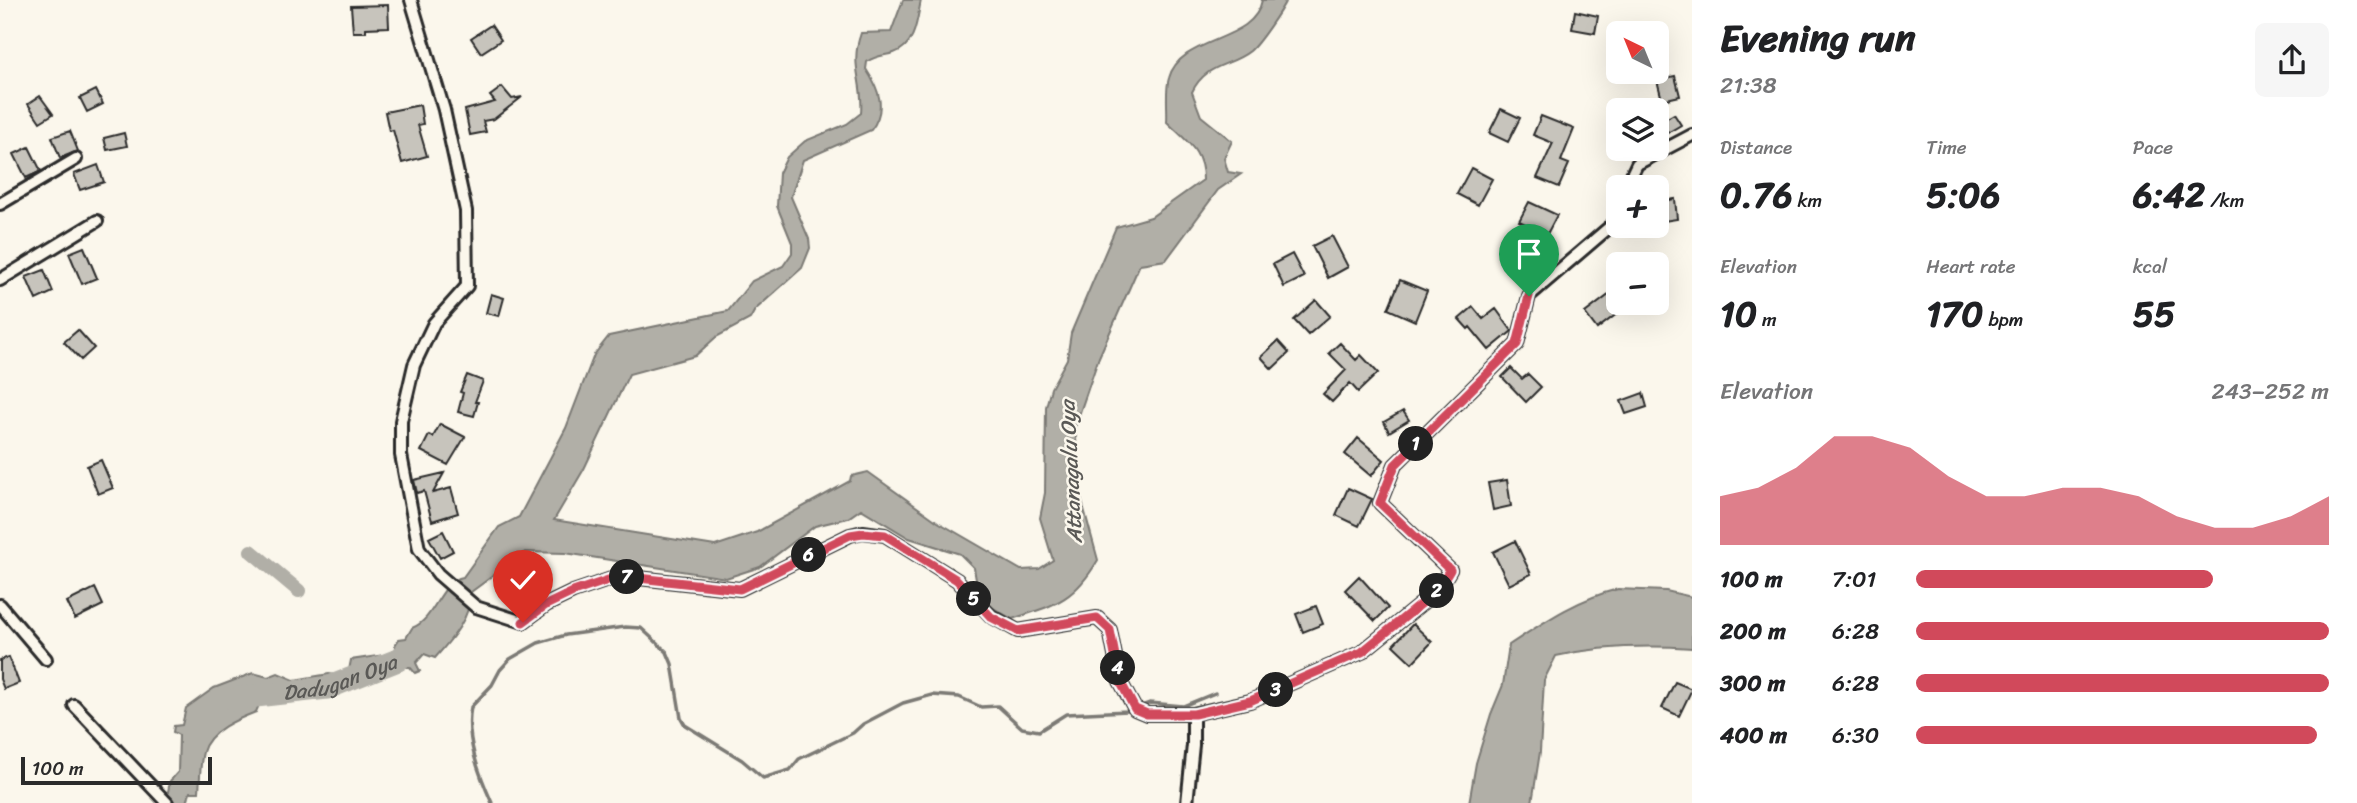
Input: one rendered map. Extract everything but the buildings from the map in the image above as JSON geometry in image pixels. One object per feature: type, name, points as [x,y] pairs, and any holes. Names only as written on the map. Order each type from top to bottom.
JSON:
[{"type":"street","points":[[411,0],[444,110],[466,211],[467,286],[434,323],[414,365],[401,421],[401,455],[419,549],[438,574],[476,607],[523,622],[546,605],[573,592],[620,576],[740,589],[850,535],[885,535],[957,580],[991,617],[1018,631],[1097,618],[1110,630],[1120,681],[1135,709],[1147,714],[1194,714],[1250,701],[1362,652],[1438,590],[1450,570],[1380,503],[1395,465],[1517,344],[1529,296],[1606,230]]},
{"type":"street","points":[[1632,175],[1637,164],[1692,135]]},
{"type":"street","points":[[0,204],[76,159]]},
{"type":"street","points":[[0,280],[97,221]]},
{"type":"street","points":[[0,604],[46,659]]},
{"type":"street","points":[[74,705],[167,803]]},
{"type":"street","points":[[1187,803],[1194,745],[1194,714]]},
{"type":"water","name":"Attanagalu Oya","points":[[903,0],[921,0],[911,38],[894,53],[867,62],[866,69],[878,92],[880,107],[871,130],[803,160],[791,197],[809,239],[810,248],[802,268],[755,310],[750,319],[716,337],[695,356],[629,374],[584,469],[554,520],[715,546],[757,532],[850,481],[851,476],[868,472],[938,522],[1021,570],[1039,569],[1053,560],[1040,518],[1045,493],[1046,407],[1051,388],[1067,359],[1071,333],[1116,227],[1151,217],[1203,180],[1197,154],[1167,122],[1169,78],[1176,64],[1187,54],[1246,25],[1256,14],[1262,0],[1286,0],[1270,27],[1250,51],[1211,71],[1192,92],[1201,116],[1232,141],[1224,158],[1228,172],[1241,174],[1218,190],[1166,260],[1140,264],[1099,357],[1075,427],[1081,498],[1098,560],[1080,585],[1052,605],[1012,619],[990,606],[977,586],[974,568],[960,554],[909,538],[861,509],[848,518],[815,526],[760,567],[726,578],[565,553],[525,552],[471,592],[468,610],[459,627],[435,658],[424,654],[416,663],[420,671],[415,673],[410,667],[380,667],[378,674],[372,677],[353,675],[347,691],[325,688],[324,696],[308,689],[298,693],[300,699],[291,696],[291,687],[265,691],[256,712],[225,726],[206,744],[201,761],[199,792],[190,792],[187,803],[170,803],[167,797],[170,781],[178,772],[179,735],[173,732],[174,726],[182,725],[186,708],[214,688],[253,673],[268,677],[278,673],[294,680],[329,674],[343,676],[349,670],[351,660],[398,653],[395,645],[399,639],[406,638],[449,586],[463,577],[499,527],[519,517],[566,428],[594,355],[609,336],[728,311],[752,281],[783,266],[792,253],[792,243],[777,206],[779,173],[787,157],[805,141],[847,124],[861,113],[856,55],[861,33],[891,32]]},
{"type":"water","points":[[1618,589],[1666,591],[1692,597],[1692,648],[1624,647],[1556,656],[1544,680],[1540,752],[1532,803],[1469,803],[1476,763],[1503,685],[1509,645],[1575,605]]},
{"type":"waterway","points":[[251,551],[299,591]]},
{"type":"waterway","points":[[492,803],[478,768],[472,743],[471,707],[492,685],[510,659],[538,643],[566,635],[625,627],[641,628],[667,652],[672,664],[681,718],[685,725],[742,760],[763,778],[790,770],[799,759],[853,733],[863,724],[903,703],[932,695],[959,697],[981,707],[998,706],[1022,728],[1039,731],[1066,714],[1128,711],[1150,703],[1183,706],[1215,693]]},
{"type":"waterway","name":"Dadugan Oya","points":[[235,700],[327,688],[398,660],[408,651]]},
{"type":"route","points":[[523,622],[546,605],[573,592],[620,576],[740,589],[850,535],[885,535],[957,580],[991,617],[1018,631],[1097,618],[1110,630],[1120,681],[1135,709],[1147,714],[1194,714],[1250,701],[1362,652],[1438,590],[1450,570],[1380,503],[1395,465],[1517,344],[1529,296]]}]
